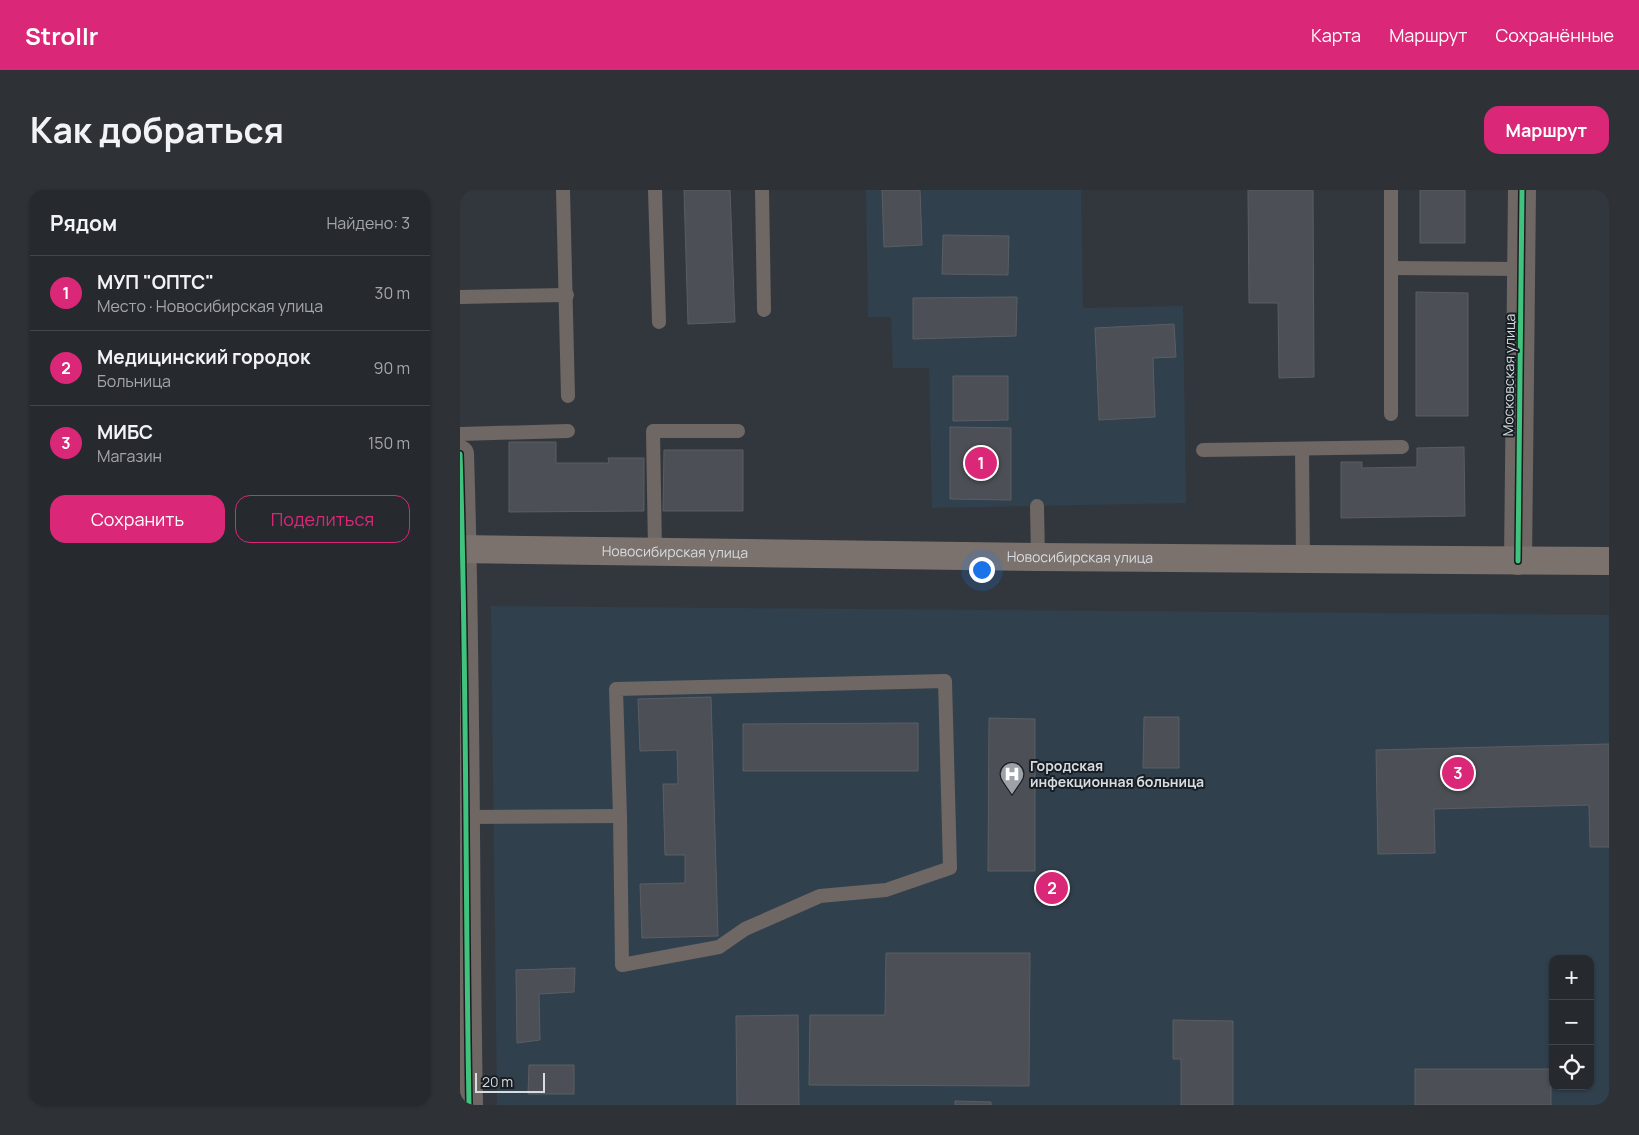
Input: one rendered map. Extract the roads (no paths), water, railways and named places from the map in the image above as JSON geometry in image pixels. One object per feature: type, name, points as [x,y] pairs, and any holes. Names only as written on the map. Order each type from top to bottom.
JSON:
[{"type":"main road","name":"Новосибирская улица","points":[[462,549],[1609,562]]},
{"type":"street","name":"Московская улица","points":[[1518,561],[1522,190]]},
{"type":"street","points":[[460,454],[465,817],[463,903],[469,1105]]},
{"type":"lane","points":[[564,190],[568,396]]},
{"type":"lane","points":[[655,190],[659,322]]},
{"type":"lane","points":[[762,190],[764,310]]},
{"type":"lane","points":[[1390,414],[1391,190]]},
{"type":"lane","points":[[1391,268],[1521,269]]},
{"type":"lane","points":[[460,297],[566,295]]},
{"type":"lane","points":[[460,434],[568,431]]},
{"type":"lane","points":[[655,551],[653,431],[738,431]]},
{"type":"lane","points":[[1204,450],[1402,447]]},
{"type":"lane","points":[[1302,449],[1303,559]]},
{"type":"lane","points":[[1037,506],[1038,557]]},
{"type":"lane","points":[[945,681],[950,868],[886,890],[820,896],[745,929],[719,947],[622,964],[620,816],[616,689],[945,681]]},
{"type":"lane","points":[[465,817],[620,816]]},
{"type":"place","name":"МУП \"ОПТС\"","points":[[981,463]]},
{"type":"place","name":"МИБС","points":[[1458,773]]},
{"type":"place","name":"Городская инфекционная больница","points":[[1012,795]]},
{"type":"place","name":"Медицинский городок","points":[[1052,888]]}]
